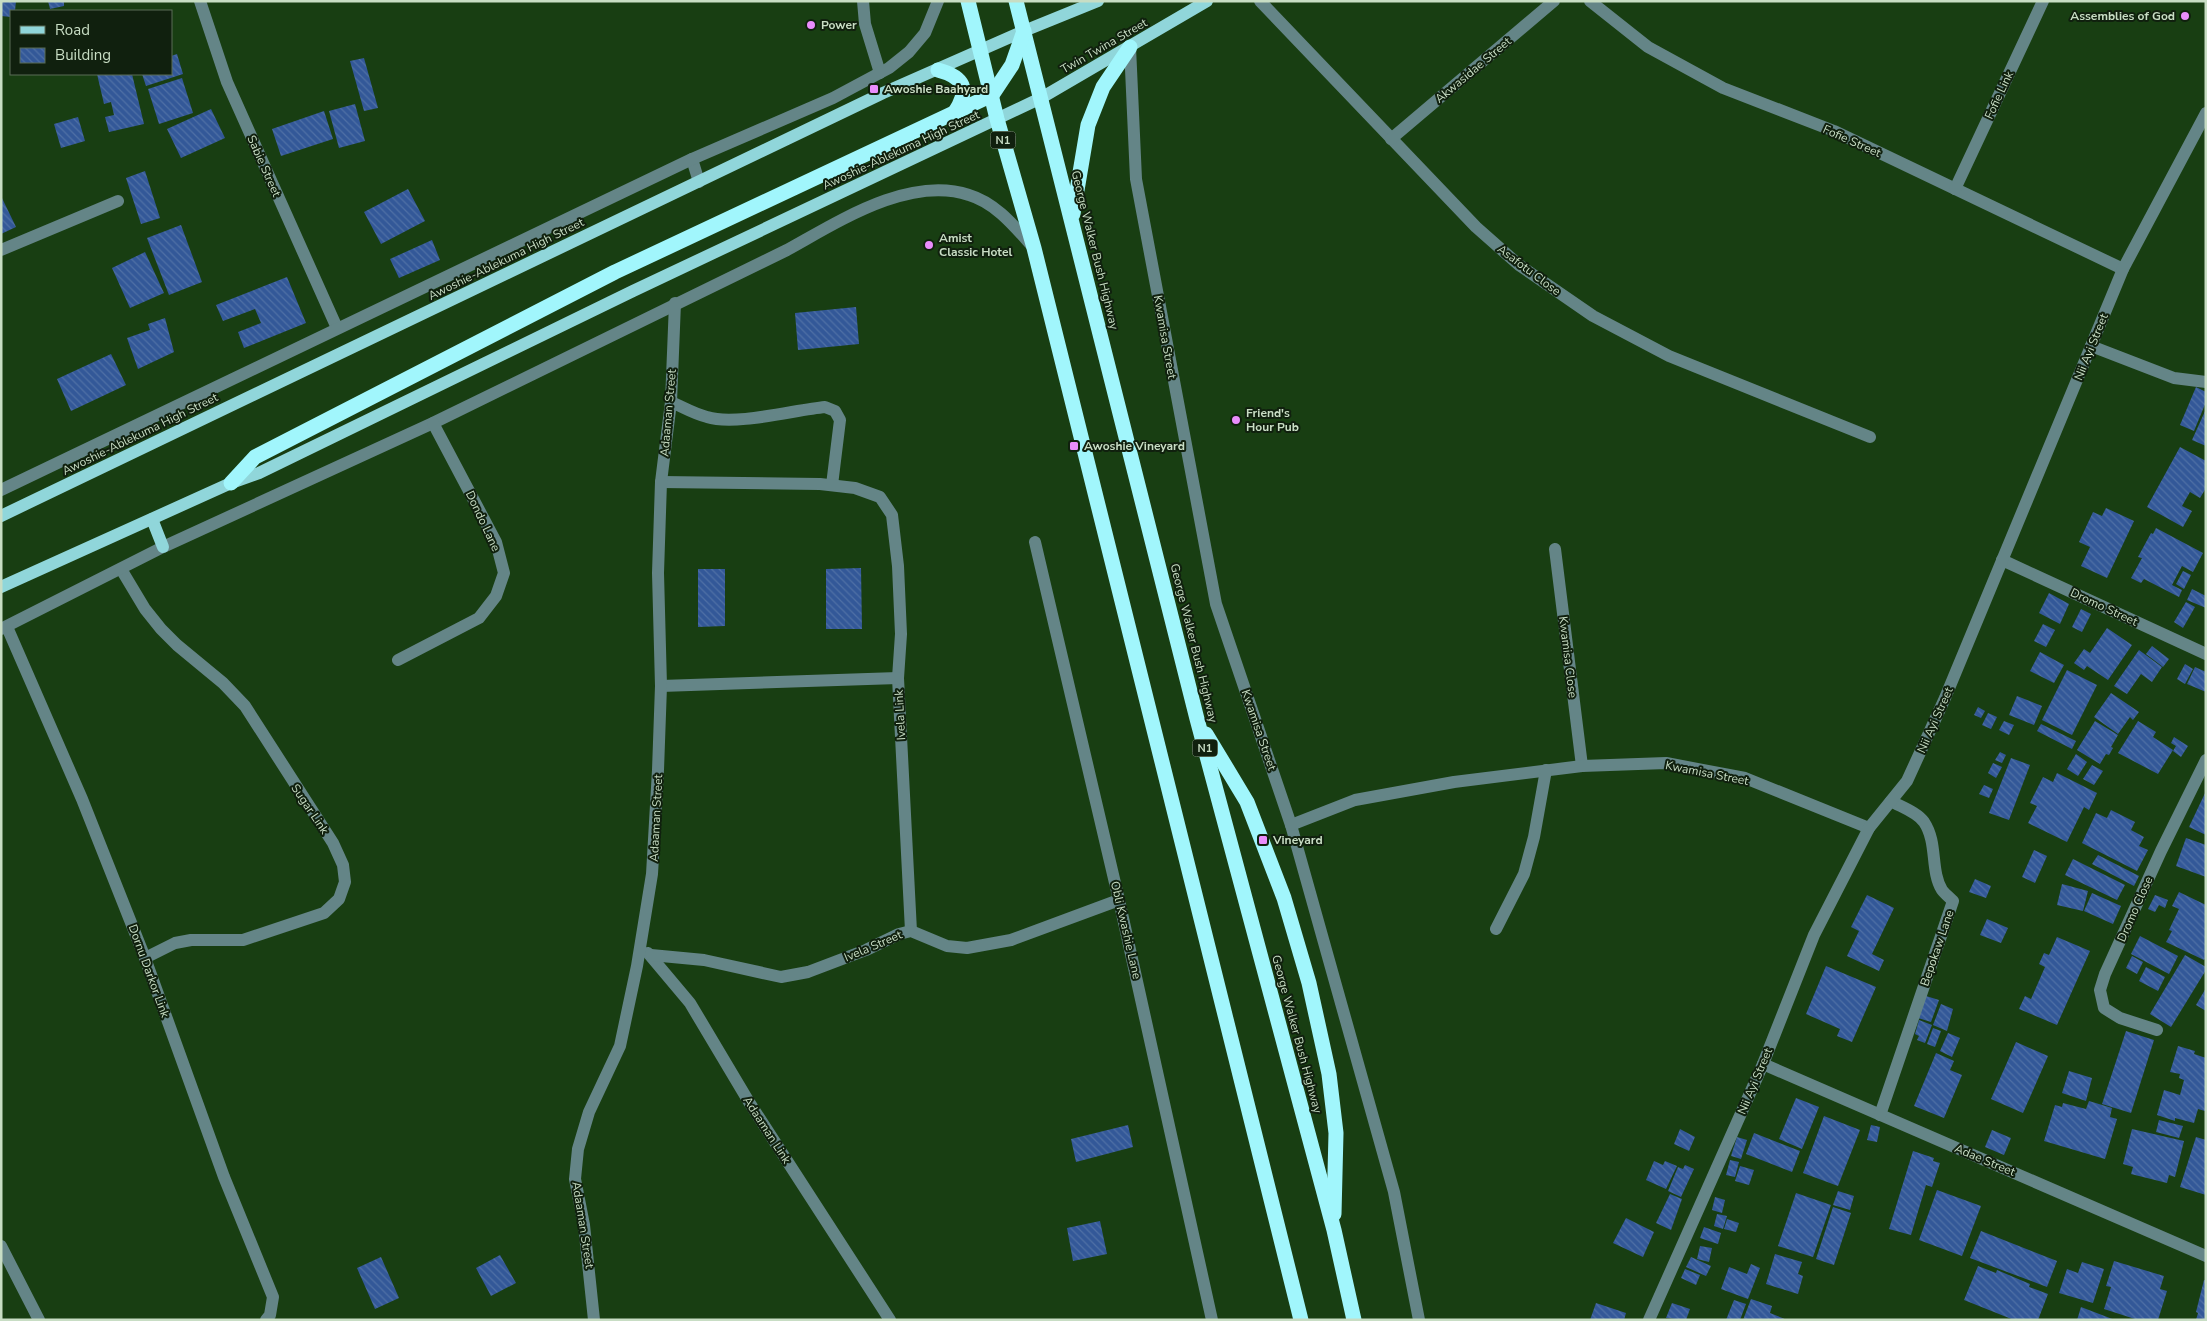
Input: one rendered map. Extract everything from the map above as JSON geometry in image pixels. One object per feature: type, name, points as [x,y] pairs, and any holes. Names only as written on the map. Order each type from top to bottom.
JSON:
[{"type":"highway","name":"N1","points":[[968,1],[997,119],[1034,248],[1301,1320]]},
{"type":"highway","name":"George Walker Bush Highway","points":[[1016,1],[1197,719],[1334,1230],[1354,1320]]},
{"type":"highway","points":[[231,482],[255,457],[444,358],[615,272],[992,95],[1012,65],[1024,31]]},
{"type":"highway","points":[[1072,221],[1088,124],[1103,87],[1130,47]]},
{"type":"highway","points":[[938,70],[954,74],[962,82],[964,94],[962,102],[955,112]]},
{"type":"highway","points":[[1197,719],[1247,802],[1284,898],[1309,983],[1329,1074],[1336,1133],[1334,1230]]},
{"type":"main road","points":[[1024,31],[1098,1]]},
{"type":"main road","name":"Twin Twina Street","points":[[997,119],[1041,98],[1206,1]]},
{"type":"main road","name":"Awoshie-Ablekuma High Street","points":[[1,516],[883,93],[1024,31]]},
{"type":"main road","name":"Awoshie-Ablekuma High Street","points":[[1,587],[231,482],[259,473],[633,291],[997,119]]},
{"type":"main road","points":[[152,519],[163,547]]},
{"type":"street","name":"Sabie Street","points":[[200,1],[226,82],[337,328]]},
{"type":"street","points":[[863,1],[865,24],[880,73]]},
{"type":"street","name":"Awoshie-Ablekuma High Street","points":[[2,490],[692,159],[833,98],[880,73],[909,52],[925,33],[938,1]]},
{"type":"street","name":"Asafotu Close","points":[[1260,1],[1476,227],[1519,265],[1593,316],[1669,356],[1870,437]]},
{"type":"street","name":"Akwasidae Street","points":[[1391,139],[1554,1]]},
{"type":"street","name":"Fofie Street","points":[[1590,1],[1648,47],[1723,88],[1834,131],[2122,269]]},
{"type":"street","name":"Fofie Link","points":[[1955,189],[2043,1]]},
{"type":"street","name":"Kwamisa Street","points":[[1130,47],[1136,179],[1216,604],[1291,825],[1355,800],[1454,782],[1582,766],[1666,763],[1745,778],[1870,828]]},
{"type":"street","name":"Nii Ayi Street","points":[[1649,1320],[1763,1064],[1814,935],[1870,828],[1907,781],[1945,698],[2122,269],[2206,112]]},
{"type":"street","points":[[692,159],[699,182]]},
{"type":"street","points":[[4,628],[163,547],[433,423],[787,250],[841,221],[910,192],[939,190],[968,194],[995,209],[1034,248]]},
{"type":"street","points":[[1,250],[118,201]]},
{"type":"street","name":"Adaaman Street","points":[[594,1320],[584,1225],[575,1179],[578,1149],[589,1112],[620,1046],[641,943],[652,874],[658,770],[660,686],[658,572],[661,482],[671,402],[676,303]]},
{"type":"street","points":[[2091,346],[2174,378],[2206,382]]},
{"type":"street","points":[[671,402],[707,418],[739,420],[825,407],[835,411],[840,420],[832,485]]},
{"type":"street","name":"Dondo Lane","points":[[398,660],[480,618],[496,596],[504,573],[496,542],[433,423]]},
{"type":"street","points":[[661,482],[832,485],[855,488],[880,497],[892,515],[898,566],[901,634],[898,678]]},
{"type":"street","name":"Obli Kwashie Lane","points":[[1035,542],[1119,900],[1212,1320]]},
{"type":"street","name":"Kwamisa Close","points":[[1555,549],[1582,766]]},
{"type":"street","name":"Dromo Street","points":[[2002,560],[2206,654]]},
{"type":"street","name":"Sugar Link","points":[[121,569],[145,609],[161,629],[177,646],[223,683],[244,706],[333,843],[343,865],[345,882],[339,899],[324,912],[243,940],[191,940],[175,942],[145,958]]},
{"type":"street","name":"Dornu Darkor Link","points":[[4,628],[82,799],[145,958],[224,1177],[272,1297],[270,1315],[266,1320]]},
{"type":"street","name":"Ivela Link","points":[[660,686],[898,678],[911,931]]},
{"type":"street","name":"Dromo Close","points":[[2157,1030],[2120,1018],[2104,1008],[2100,990],[2105,974],[2161,851],[2206,760]]},
{"type":"street","points":[[1496,929],[1524,874],[1534,837],[1546,770]]},
{"type":"street","name":"Bepokaw Lane","points":[[1880,1115],[1954,901],[1943,891],[1938,880],[1933,847],[1924,821],[1891,801]]},
{"type":"street","points":[[1291,825],[1394,1192],[1419,1320]]},
{"type":"street","name":"Ivela Street","points":[[651,956],[704,960],[781,978],[808,972],[866,950],[899,934],[911,931],[947,946],[967,948],[1011,940],[1119,900]]},
{"type":"street","name":"Adaaman Link","points":[[641,943],[690,1003],[749,1102],[890,1320]]},
{"type":"street","name":"Adae Street","points":[[1763,1064],[2206,1256]]},
{"type":"street","points":[[1,1246],[39,1320]]},
{"type":"building","points":[[1,1],[16,1],[15,10],[10,10],[10,17],[1,16]]},
{"type":"building","points":[[48,1],[64,1],[64,6],[50,9]]},
{"type":"building","points":[[177,54],[183,74],[146,86],[142,75],[172,75],[172,56]]},
{"type":"building","points":[[364,58],[378,108],[364,111],[350,61]]},
{"type":"building","points":[[97,75],[132,75],[144,124],[109,132],[105,117],[114,115],[111,102],[104,104]]},
{"type":"building","points":[[182,78],[193,113],[159,124],[148,89]]},
{"type":"building","points":[[355,104],[365,141],[339,148],[329,111]]},
{"type":"building","points":[[211,109],[225,138],[181,158],[167,129]]},
{"type":"building","points":[[324,111],[333,139],[281,156],[272,129]]},
{"type":"building","points":[[78,117],[85,141],[61,148],[54,124]]},
{"type":"building","points":[[145,171],[160,218],[141,224],[126,178]]},
{"type":"building","points":[[408,189],[425,221],[381,244],[364,212]]},
{"type":"building","points":[[1,196],[16,227],[1,234]]},
{"type":"building","points":[[181,225],[202,282],[169,295],[147,238]]},
{"type":"building","points":[[432,240],[440,260],[399,278],[390,259]]},
{"type":"building","points":[[145,252],[164,293],[130,308],[112,268]]},
{"type":"building","points":[[287,277],[306,323],[244,348],[238,332],[261,323],[255,309],[223,321],[216,305]]},
{"type":"building","points":[[856,307],[859,344],[798,350],[795,313]]},
{"type":"building","points":[[165,318],[174,352],[138,369],[127,338],[150,330],[148,324]]},
{"type":"building","points":[[111,354],[126,385],[71,411],[57,379]]},
{"type":"building","points":[[2196,387],[2206,392],[2206,402],[2194,431],[2180,425]]},
{"type":"building","points":[[2206,409],[2206,446],[2192,440]]},
{"type":"building","points":[[2180,447],[2206,461],[2206,488],[2200,498],[2190,492],[2182,506],[2192,511],[2183,527],[2147,507]]},
{"type":"building","points":[[2106,508],[2134,521],[2107,578],[2081,566],[2090,547],[2079,542],[2093,512],[2102,516]]},
{"type":"building","points":[[2156,528],[2203,553],[2193,572],[2182,566],[2172,585],[2182,590],[2179,597],[2144,579],[2141,583],[2131,578],[2142,558],[2138,557],[2151,533],[2153,534]]},
{"type":"building","points":[[861,568],[862,629],[826,629],[826,569]]},
{"type":"building","points":[[698,569],[725,569],[725,626],[698,627]]},
{"type":"building","points":[[2183,571],[2191,575],[2184,589],[2176,584]]},
{"type":"building","points":[[2192,589],[2206,596],[2206,608],[2187,600]]},
{"type":"building","points":[[2049,593],[2069,604],[2060,624],[2039,613]]},
{"type":"building","points":[[2186,602],[2195,607],[2183,628],[2174,622]]},
{"type":"building","points":[[2081,609],[2091,614],[2082,632],[2072,627]]},
{"type":"building","points":[[2043,624],[2055,630],[2046,647],[2034,641]]},
{"type":"building","points":[[2107,628],[2132,645],[2108,680],[2087,666],[2084,670],[2074,663],[2084,649],[2090,653]]},
{"type":"building","points":[[2152,646],[2169,659],[2163,667],[2146,654]]},
{"type":"building","points":[[2139,650],[2162,667],[2152,682],[2141,674],[2127,694],[2114,686]]},
{"type":"building","points":[[2040,652],[2064,665],[2054,683],[2030,671]]},
{"type":"building","points":[[2185,664],[2193,669],[2185,684],[2177,679]]},
{"type":"building","points":[[2195,667],[2206,672],[2206,692],[2187,684]]},
{"type":"building","points":[[2067,670],[2097,685],[2072,735],[2042,720]]},
{"type":"building","points":[[2111,693],[2139,712],[2133,720],[2130,717],[2118,734],[2094,717]]},
{"type":"building","points":[[2017,696],[2042,706],[2034,725],[2009,715]]},
{"type":"building","points":[[1978,707],[1985,711],[1981,718],[1974,715]]},
{"type":"building","points":[[1988,713],[1997,717],[1991,729],[1982,725]]},
{"type":"building","points":[[2004,721],[2014,725],[2009,735],[1999,730]]},
{"type":"building","points":[[2095,721],[2118,735],[2109,755],[2106,754],[2100,764],[2077,750]]},
{"type":"building","points":[[2138,721],[2156,732],[2153,737],[2173,750],[2158,774],[2118,753]]},
{"type":"building","points":[[2041,724],[2076,741],[2072,749],[2037,731]]},
{"type":"building","points":[[2174,737],[2188,746],[2181,757],[2173,751],[2176,746],[2171,743]]},
{"type":"building","points":[[2000,752],[2006,755],[2002,763],[1995,760]]},
{"type":"building","points":[[2076,754],[2087,762],[2078,776],[2067,769]]},
{"type":"building","points":[[2011,758],[2030,765],[2009,820],[1989,813]]},
{"type":"building","points":[[1993,763],[2002,767],[1996,778],[1988,773]]},
{"type":"building","points":[[2092,765],[2103,771],[2094,785],[2083,779]]},
{"type":"building","points":[[2057,773],[2097,793],[2089,810],[2084,807],[2067,842],[2028,823],[2037,806],[2030,803],[2043,777],[2053,782]]},
{"type":"building","points":[[1984,785],[1993,789],[1989,798],[1979,794]]},
{"type":"building","points":[[2206,791],[2206,835],[2189,827]]},
{"type":"building","points":[[2111,810],[2135,822],[2131,830],[2144,837],[2139,846],[2148,850],[2137,871],[2082,843],[2096,813],[2107,818]]},
{"type":"building","points":[[2186,838],[2206,845],[2206,877],[2176,866]]},
{"type":"building","points":[[2034,850],[2047,856],[2035,883],[2022,877]]},
{"type":"building","points":[[2098,855],[2139,876],[2134,886],[2092,864]]},
{"type":"building","points":[[2073,859],[2125,885],[2117,900],[2065,875]]},
{"type":"building","points":[[1975,879],[1991,886],[1986,898],[1969,892]]},
{"type":"building","points":[[2062,884],[2088,891],[2083,911],[2057,905]]},
{"type":"building","points":[[2179,892],[2206,905],[2206,957],[2204,960],[2166,942],[2172,931],[2169,930],[2179,909],[2172,906]]},
{"type":"building","points":[[2092,893],[2121,906],[2113,924],[2084,911]]},
{"type":"building","points":[[1867,895],[1894,908],[1872,954],[1884,960],[1879,971],[1847,956],[1859,931],[1851,927]]},
{"type":"building","points":[[2155,895],[2168,900],[2165,908],[2159,905],[2155,912],[2148,909]]},
{"type":"building","points":[[1987,919],[2008,928],[2001,943],[1980,935]]},
{"type":"building","points":[[2140,936],[2178,956],[2169,974],[2131,954]]},
{"type":"building","points":[[2057,937],[2090,951],[2057,1025],[2019,1009],[2025,996],[2031,999],[2045,967],[2039,964],[2044,953],[2049,955]]},
{"type":"building","points":[[2185,955],[2206,967],[2206,970],[2171,1027],[2150,1014]]},
{"type":"building","points":[[2132,956],[2143,962],[2137,974],[2126,968]]},
{"type":"building","points":[[1826,966],[1876,987],[1852,1042],[1837,1036],[1840,1029],[1806,1014]]},
{"type":"building","points":[[2146,967],[2165,977],[2158,991],[2139,981]]},
{"type":"building","points":[[2206,988],[2206,1011],[2196,1005]]},
{"type":"building","points":[[1926,996],[1939,1000],[1931,1022],[1918,1018]]},
{"type":"building","points":[[1941,1004],[1953,1009],[1947,1031],[1933,1025]]},
{"type":"building","points":[[1919,1020],[1932,1025],[1925,1043],[1917,1040],[1919,1036],[1915,1034]]},
{"type":"building","points":[[1933,1028],[1941,1031],[1935,1047],[1927,1044]]},
{"type":"building","points":[[2126,1031],[2154,1040],[2131,1113],[2102,1104]]},
{"type":"building","points":[[1948,1033],[1960,1038],[1952,1057],[1940,1051]]},
{"type":"building","points":[[2016,1042],[2048,1056],[2023,1113],[1991,1099]]},
{"type":"building","points":[[2178,1046],[2195,1051],[2194,1054],[2206,1058],[2206,1109],[2205,1111],[2198,1109],[2194,1123],[2175,1118],[2175,1121],[2157,1115],[2164,1090],[2180,1095],[2184,1080],[2179,1078],[2180,1074],[2170,1072]]},
{"type":"building","points":[[1936,1053],[1954,1061],[1950,1070],[1962,1075],[1944,1118],[1914,1106]]},
{"type":"building","points":[[2069,1071],[2092,1078],[2086,1101],[2062,1093]]},
{"type":"building","points":[[1796,1098],[1819,1107],[1802,1149],[1779,1139]]},
{"type":"building","points":[[2089,1101],[2112,1108],[2110,1117],[2117,1119],[2105,1159],[2044,1141],[2055,1105],[2062,1107],[2063,1103],[2086,1109]]},
{"type":"building","points":[[1824,1116],[1860,1130],[1838,1186],[1803,1173]]},
{"type":"building","points":[[2159,1120],[2183,1126],[2179,1138],[2156,1132]]},
{"type":"building","points":[[1128,1125],[1133,1147],[1076,1162],[1071,1139]]},
{"type":"building","points":[[1871,1125],[1880,1127],[1877,1142],[1867,1140]]},
{"type":"building","points":[[1680,1129],[1695,1137],[1689,1151],[1674,1144]]},
{"type":"building","points":[[2132,1129],[2184,1141],[2175,1177],[2169,1175],[2167,1183],[2131,1174],[2133,1167],[2123,1164]]},
{"type":"building","points":[[1992,1130],[2011,1138],[2004,1155],[1985,1147]]},
{"type":"building","points":[[1754,1133],[1800,1151],[1792,1172],[1746,1154]]},
{"type":"building","points":[[1737,1137],[1747,1140],[1741,1159],[1731,1156]]},
{"type":"building","points":[[2196,1137],[2206,1140],[2206,1195],[2180,1187]]},
{"type":"building","points":[[1913,1151],[1934,1158],[1933,1161],[1940,1163],[1932,1187],[1926,1185],[1911,1235],[1889,1229]]},
{"type":"building","points":[[1730,1160],[1739,1162],[1735,1177],[1726,1175]]},
{"type":"building","points":[[1654,1161],[1663,1165],[1665,1161],[1677,1166],[1666,1189],[1646,1180]]},
{"type":"building","points":[[1685,1165],[1694,1169],[1681,1197],[1668,1191],[1678,1167],[1683,1169]]},
{"type":"building","points":[[1740,1166],[1754,1170],[1749,1185],[1735,1181]]},
{"type":"building","points":[[1937,1190],[1981,1206],[1962,1256],[1919,1240]]},
{"type":"building","points":[[1838,1191],[1854,1196],[1850,1210],[1833,1205]]},
{"type":"building","points":[[1796,1193],[1831,1205],[1813,1257],[1778,1246]]},
{"type":"building","points":[[1670,1194],[1682,1199],[1671,1230],[1656,1223]]},
{"type":"building","points":[[1715,1197],[1725,1200],[1722,1213],[1712,1210]]},
{"type":"building","points":[[1833,1207],[1851,1213],[1834,1265],[1816,1259]]},
{"type":"building","points":[[1717,1214],[1727,1216],[1723,1229],[1714,1226]]},
{"type":"building","points":[[1626,1218],[1654,1232],[1643,1257],[1613,1243]]},
{"type":"building","points":[[1727,1219],[1739,1223],[1736,1232],[1724,1229]]},
{"type":"building","points":[[1100,1221],[1107,1254],[1073,1261],[1067,1228]]},
{"type":"building","points":[[1704,1227],[1721,1233],[1718,1244],[1700,1238]]},
{"type":"building","points":[[1981,1231],[2057,1261],[2047,1287],[1970,1258]]},
{"type":"building","points":[[1700,1246],[1712,1248],[1709,1262],[1697,1259]]},
{"type":"building","points":[[1775,1254],[1802,1262],[1798,1274],[1803,1276],[1798,1294],[1766,1284]]},
{"type":"building","points":[[500,1255],[516,1283],[491,1296],[476,1268]]},
{"type":"building","points":[[381,1257],[399,1298],[375,1309],[357,1268]]},
{"type":"building","points":[[1691,1257],[1711,1266],[1706,1276],[1686,1267]]},
{"type":"building","points":[[2114,1261],[2164,1276],[2160,1289],[2167,1291],[2158,1320],[2138,1320],[2104,1309],[2111,1287],[2106,1286]]},
{"type":"building","points":[[2082,1262],[2104,1269],[2093,1303],[2059,1293],[2067,1269],[2078,1273]]},
{"type":"building","points":[[1751,1264],[1760,1268],[1748,1299],[1721,1289],[1729,1267],[1747,1274]]},
{"type":"building","points":[[1978,1266],[1996,1273],[1997,1270],[2030,1284],[2029,1287],[2048,1294],[2038,1320],[2014,1320],[1964,1300]]},
{"type":"building","points":[[1685,1269],[1700,1275],[1696,1285],[1681,1278]]},
{"type":"building","points":[[2204,1280],[2206,1280],[2206,1320],[2196,1320],[2198,1313],[2196,1312]]},
{"type":"building","points":[[1751,1299],[1772,1306],[1770,1313],[1787,1320],[1743,1320]]},
{"type":"building","points":[[1734,1300],[1746,1304],[1740,1320],[1726,1320]]},
{"type":"building","points":[[1596,1303],[1626,1313],[1624,1320],[1590,1320]]},
{"type":"building","points":[[1672,1303],[1690,1309],[1686,1320],[1666,1318]]},
{"type":"building","points":[[2081,1307],[2115,1320],[2077,1320]]},
{"type":"place","name":"Assemblies of God","points":[[2185,16]]},
{"type":"place","name":"Power","points":[[811,25]]},
{"type":"place","name":"Awoshie Baahyard","points":[[874,89]]},
{"type":"place","name":"Amist Classic Hotel","points":[[929,245]]},
{"type":"place","name":"Friend's Hour Pub","points":[[1236,420]]},
{"type":"place","name":"Awoshie Vineyard","points":[[1074,446]]},
{"type":"place","name":"Vineyard","points":[[1263,840]]}]
